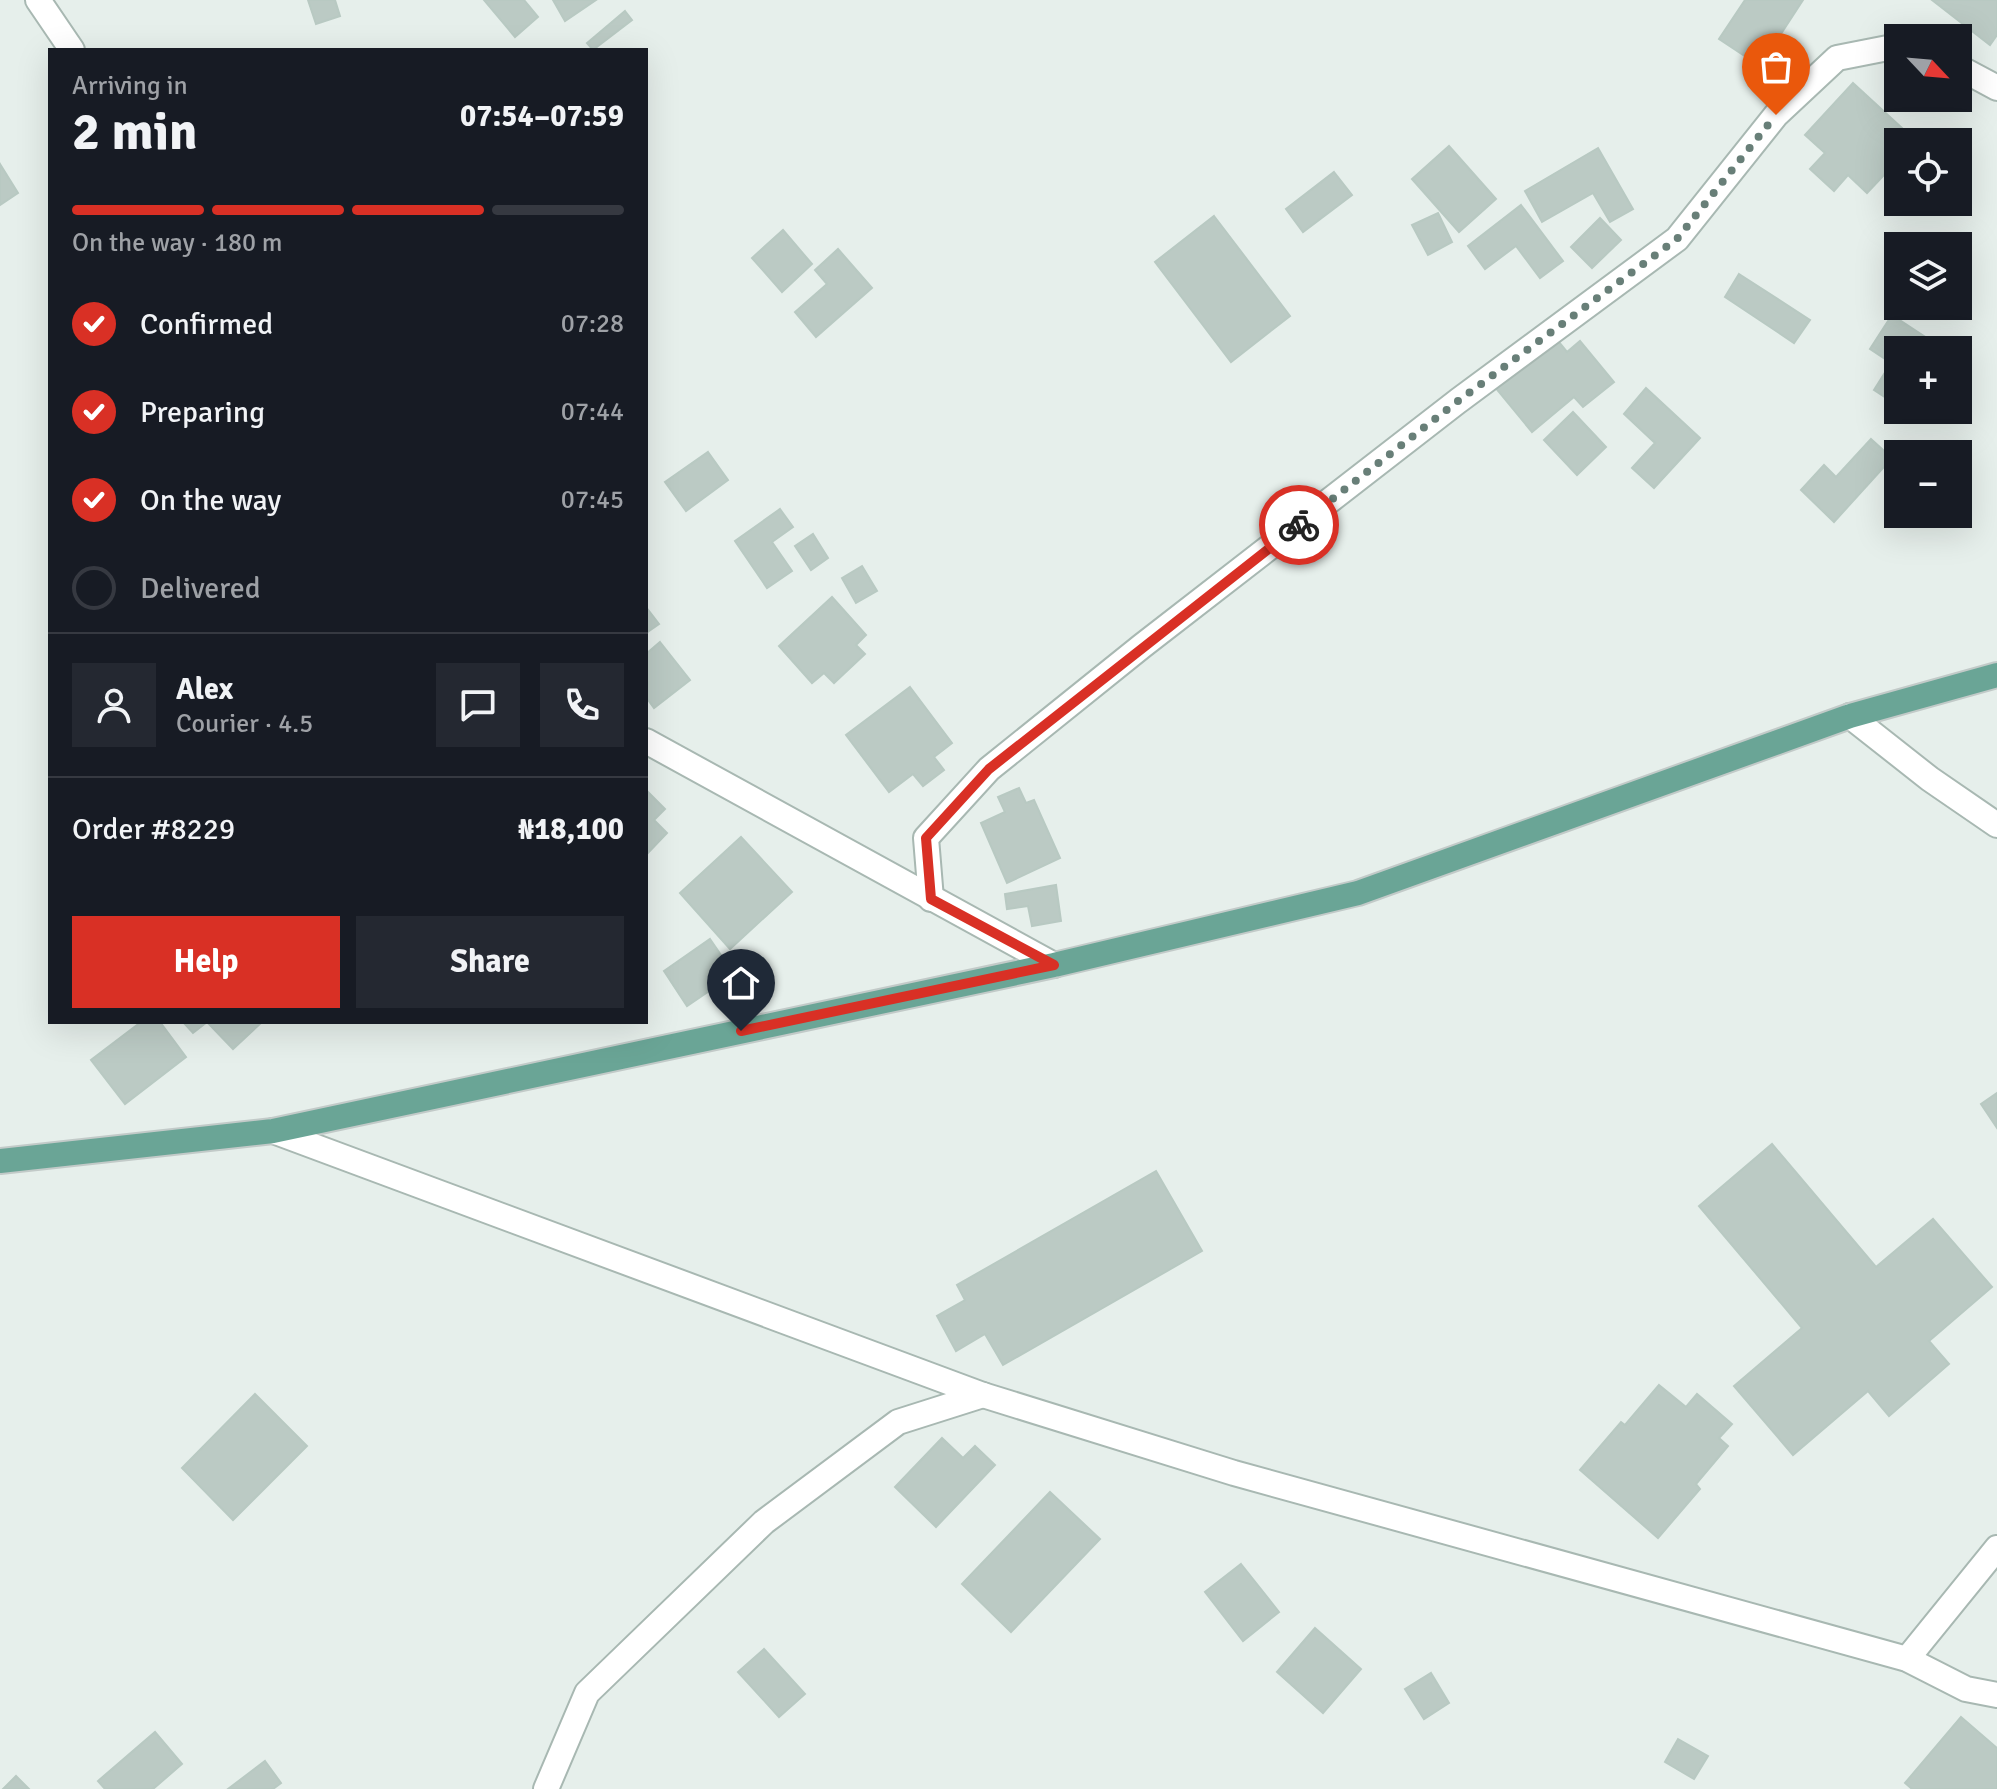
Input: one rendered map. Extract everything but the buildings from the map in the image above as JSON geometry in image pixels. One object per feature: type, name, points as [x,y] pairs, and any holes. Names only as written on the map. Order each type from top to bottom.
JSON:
[{"type":"main road","points":[[0,1161],[273,1131],[1054,965],[1358,893],[1850,716],[1997,675]]},
{"type":"street","points":[[38,0],[71,48]]},
{"type":"street","points":[[931,899],[926,838],[989,769],[1458,401],[1677,239],[1776,115],[1837,58],[1884,49]]},
{"type":"street","points":[[1972,75],[1997,88]]},
{"type":"street","points":[[1850,716],[1930,779],[1997,825]]},
{"type":"street","points":[[648,742],[1054,965]]},
{"type":"street","points":[[273,1131],[983,1395],[1234,1473],[1907,1659],[1966,1689],[1997,1695]]},
{"type":"street","points":[[546,1789],[587,1693],[764,1522],[898,1422],[983,1395]]},
{"type":"street","points":[[1907,1659],[1997,1548]]},
{"type":"way so far","points":[[1299,525],[1458,401],[1677,239],[1776,115]]},
{"type":"route","points":[[741,1031],[1054,965],[931,899],[926,838],[989,769],[1299,525]]}]
